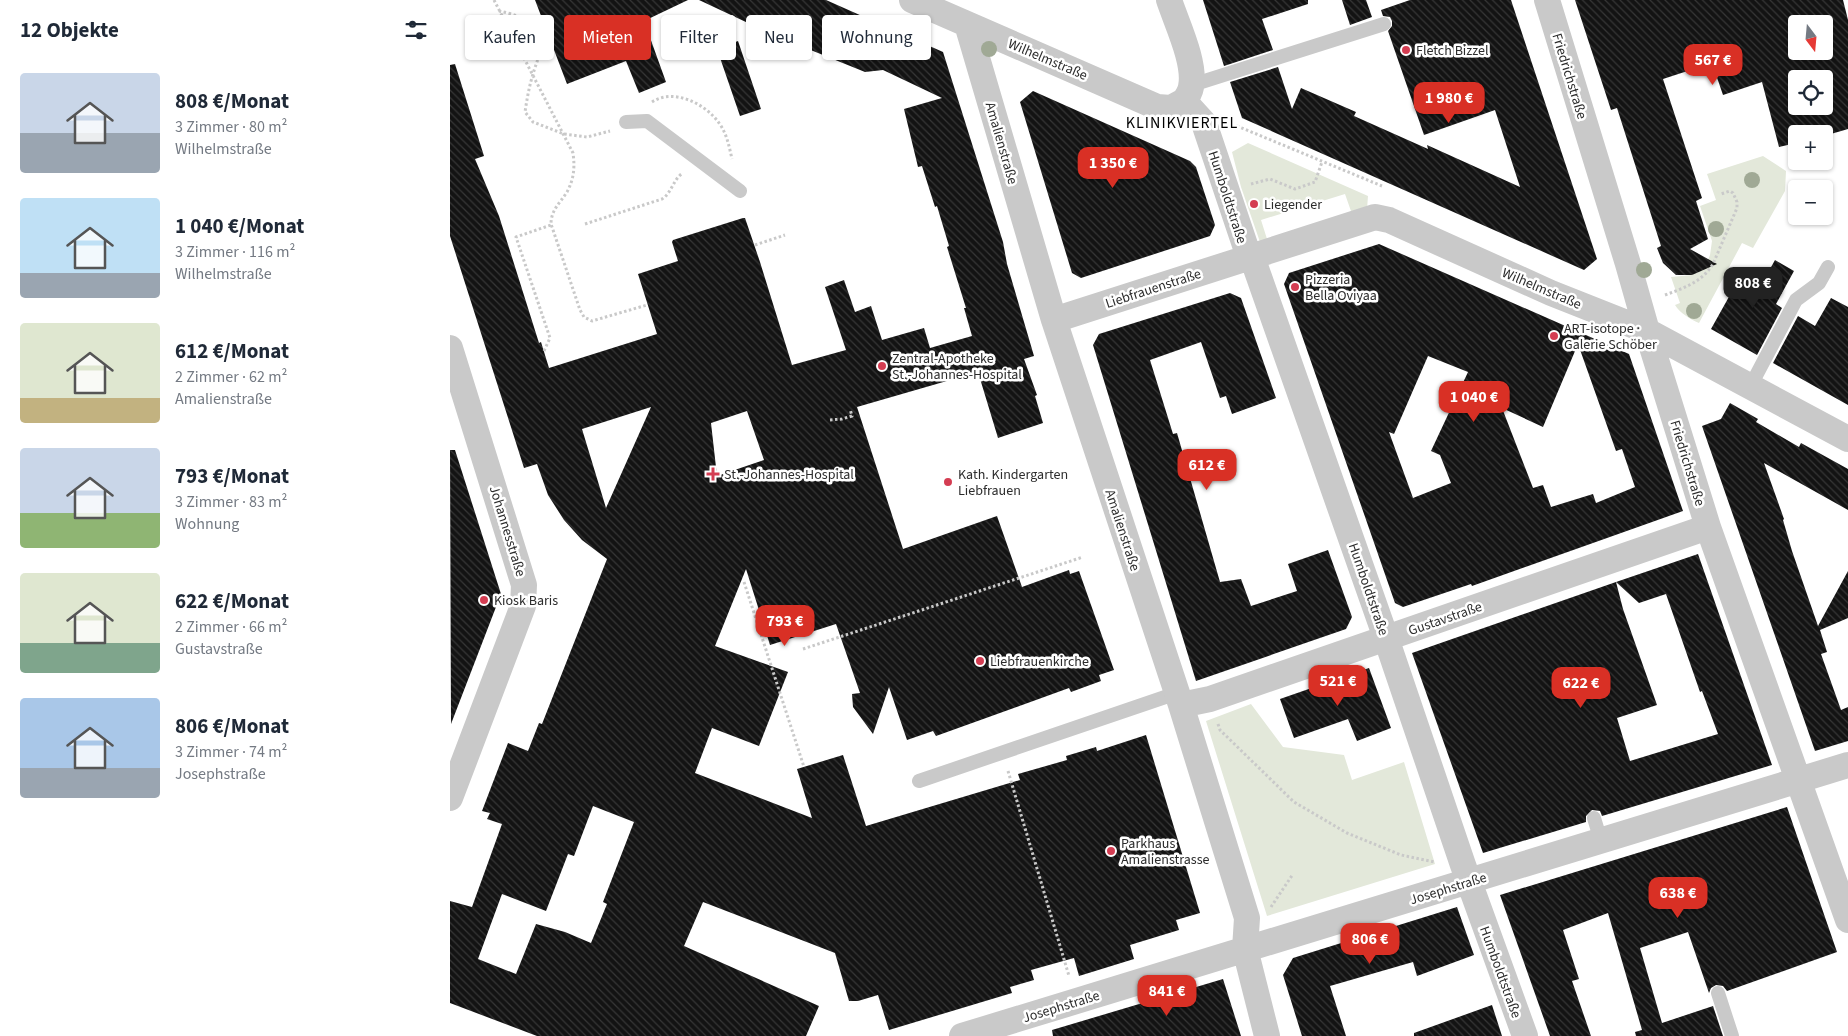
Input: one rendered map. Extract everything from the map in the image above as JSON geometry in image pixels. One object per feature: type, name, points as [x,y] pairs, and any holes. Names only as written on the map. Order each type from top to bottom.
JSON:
[{"type":"street","name":"Wilhelmstraße","points":[[912,0],[1157,107],[1171,108],[1188,93]]},
{"type":"street","points":[[1169,0],[1188,56],[1188,93]]},
{"type":"street","name":"Friedrichstraße","points":[[1547,0],[1646,331],[1708,527],[1848,920]]},
{"type":"street","name":"Amalienstraße","points":[[967,24],[1054,320],[1179,699],[1247,918],[1245,949],[1267,1036]]},
{"type":"street","name":"Humboldtstraße","points":[[1188,93],[1204,123],[1386,638],[1466,873],[1518,1034]]},
{"type":"street","name":"Wilhelmstraße","points":[[1250,257],[1375,217],[1389,220],[1551,294],[1646,331],[1848,439]]},
{"type":"street","name":"Liebfrauenstraße","points":[[1054,320],[1250,257]]},
{"type":"street","name":"Johannesstraße","points":[[450,348],[524,585],[523,606],[451,794]]},
{"type":"street","name":"Gustavstraße","points":[[1179,699],[1210,700],[1708,527]]},
{"type":"street","name":"Josephstraße","points":[[962,1036],[1245,949],[1598,829],[1848,765]]},
{"type":"lane","points":[[1188,93],[1384,24]]},
{"type":"lane","points":[[626,122],[647,121],[740,191]]},
{"type":"lane","points":[[1750,387],[1796,300],[1819,283],[1828,267]]},
{"type":"lane","points":[[919,781],[1002,752],[1179,699]]},
{"type":"lane","points":[[1718,994],[1732,1036]]},
{"type":"path","points":[[494,0],[573,153],[573,178],[567,192],[551,215],[551,225],[584,317],[592,321],[647,305]]},
{"type":"path","points":[[1208,135],[1237,126],[1382,186]]},
{"type":"path","points":[[1222,176],[1242,187],[1270,179],[1295,189],[1315,182],[1322,162]]},
{"type":"path","points":[[1639,303],[1689,286],[1710,270],[1738,208],[1733,193],[1730,191],[1721,194]]},
{"type":"path","points":[[585,224],[650,204]]},
{"type":"path","points":[[544,351],[550,338],[516,237],[551,225]]},
{"type":"path","points":[[755,245],[785,235]]},
{"type":"path","points":[[830,420],[852,416],[850,409]]},
{"type":"path","points":[[803,649],[1083,557]]},
{"type":"path","points":[[744,582],[804,768]]},
{"type":"path","points":[[1210,700],[1220,730],[1294,802],[1347,833],[1401,855],[1454,866],[1466,873]]},
{"type":"path","points":[[1002,752],[1077,1001]]},
{"type":"path","points":[[1247,918],[1268,911],[1292,874]]},
{"type":"shaded area","points":[[1248,143],[1368,196],[1367,209],[1352,214],[1345,194],[1261,220],[1267,239],[1260,242],[1241,187],[1232,152]]},
{"type":"shaded area","points":[[1763,156],[1786,171],[1785,191],[1753,248],[1742,243],[1699,323],[1686,316],[1675,305],[1680,303],[1671,277],[1692,275],[1707,262],[1710,255],[1712,241],[1700,206],[1716,200],[1707,174]]},
{"type":"shaded area","points":[[1251,704],[1283,747],[1344,755],[1352,780],[1404,762],[1435,864],[1267,916],[1206,721]]},
{"type":"building","points":[[535,0],[688,0],[651,18],[651,15],[564,15],[564,60],[651,60],[651,40],[666,82],[639,93],[626,61],[567,84],[554,50],[554,15],[541,15]]},
{"type":"building","name":"St.-Johannes-Hospital","points":[[699,0],[826,0],[860,15],[822,15],[822,55],[812,51],[812,15],[746,15],[746,22],[736,17],[736,15],[731,15]]},
{"type":"building","points":[[1203,0],[1308,0],[1308,4],[1262,19],[1273,50],[1224,66]]},
{"type":"building","points":[[1342,0],[1366,0],[1372,17],[1350,25]]},
{"type":"building","points":[[1410,0],[1511,0],[1597,259],[1584,270],[1242,118],[1230,82],[1278,67],[1292,109],[1301,88],[1356,112],[1354,116],[1428,149],[1427,145],[1520,187],[1495,110],[1424,135],[1388,31],[1392,26],[1392,21],[1390,17],[1383,16],[1381,10]]},
{"type":"building","points":[[1575,0],[1843,0],[1848,20],[1848,129],[1833,133],[1833,125],[1788,125],[1788,145],[1779,147],[1762,82],[1723,95],[1712,63],[1663,79],[1702,198],[1696,201],[1708,239],[1690,249],[1717,264],[1692,275],[1676,275],[1663,263],[1657,248],[1661,246],[1617,108],[1611,110]]},
{"type":"building","points":[[738,41],[761,109],[740,116],[721,60],[736,60],[736,42]]},
{"type":"building","name":"St.-Johannes-Hospital","points":[[931,47],[943,52],[1003,242],[1007,264],[1034,356],[1024,359],[1037,395],[1035,396],[1043,423],[998,438],[978,372],[857,407],[903,549],[997,516],[1022,587],[1069,570],[1070,574],[1079,571],[1114,670],[1099,675],[1101,681],[1071,692],[1069,688],[936,736],[933,731],[907,740],[889,687],[873,734],[853,707],[852,694],[860,693],[836,624],[770,645],[746,569],[715,646],[788,672],[759,746],[712,728],[695,773],[812,818],[797,769],[843,755],[866,826],[1020,780],[1018,774],[1067,760],[1066,756],[1096,747],[1097,751],[1146,735],[1200,913],[1176,920],[1179,930],[1130,945],[1134,959],[1079,976],[1074,958],[1031,970],[1034,980],[1010,987],[1012,993],[889,1030],[878,995],[858,1001],[849,1001],[835,953],[703,902],[684,946],[819,1006],[806,1036],[537,1036],[450,1003],[450,901],[472,907],[502,824],[487,819],[490,813],[482,811],[508,743],[528,751],[539,723],[542,724],[607,559],[582,540],[564,520],[548,495],[537,464],[524,468],[450,236],[450,65],[455,64],[484,156],[475,159],[499,216],[539,343],[541,342],[549,368],[657,334],[638,274],[678,261],[673,240],[743,218],[745,218],[760,262],[792,365],[846,350],[825,287],[844,280],[855,312],[871,306],[882,340],[924,328],[930,348],[972,336],[964,308],[966,308],[947,247],[949,246],[922,166],[918,167],[904,109],[942,98],[883,70],[865,72],[835,60],[931,60]],"holes":[[[651,407],[606,508],[582,429]],[[747,411],[764,460],[717,476],[711,423]],[[593,806],[634,822],[603,902],[607,904],[591,943],[565,932],[536,924],[516,974],[478,959],[502,894],[546,911],[568,854],[574,856]]]},
{"type":"building","points":[[1033,91],[1190,161],[1196,167],[1215,225],[1210,236],[1081,278],[1072,273],[1020,102]]},
{"type":"building","points":[[1379,244],[1629,354],[1683,511],[1472,586],[1471,584],[1403,607],[1395,603],[1284,284],[1289,273]],"holes":[[[1578,344],[1616,451],[1622,449],[1635,487],[1596,503],[1593,494],[1551,507],[1543,485],[1533,488],[1502,408],[1543,427]],[[1428,356],[1468,372],[1431,451],[1440,455],[1451,483],[1413,498],[1389,432],[1394,434]]]},
{"type":"building","points":[[1775,260],[1794,271],[1776,304],[1782,308],[1757,355],[1711,329],[1740,277],[1760,287]]},
{"type":"building","points":[[1230,293],[1241,298],[1276,398],[1232,414],[1226,396],[1220,398],[1201,342],[1150,360],[1173,434],[1177,433],[1220,582],[1241,579],[1251,606],[1297,591],[1288,564],[1328,550],[1352,617],[1346,629],[1196,681],[1093,345],[1099,334]]},
{"type":"building","points":[[1831,298],[1848,307],[1848,405],[1773,363],[1798,316],[1815,326]]},
{"type":"building","points":[[1730,403],[1758,419],[1756,422],[1799,447],[1801,443],[1848,469],[1848,510],[1764,463],[1818,626],[1848,571],[1848,618],[1820,630],[1827,652],[1821,654],[1841,710],[1848,707],[1848,741],[1815,751],[1702,426],[1721,419]]},
{"type":"building","points":[[450,450],[455,450],[501,594],[451,724]]},
{"type":"building","points":[[1698,554],[1772,765],[1602,816],[1600,811],[1592,810],[1586,816],[1586,822],[1483,853],[1412,653],[1616,582]],"holes":[[[1616,582],[1639,603],[1666,594],[1700,692],[1702,691],[1718,734],[1630,761],[1617,718],[1657,705],[1623,609]]]},
{"type":"building","points":[[1369,668],[1391,728],[1357,741],[1348,719],[1294,738],[1280,699]]},
{"type":"building","points":[[1787,807],[1837,952],[1727,991],[1723,986],[1716,985],[1711,988],[1709,993],[1688,932],[1640,948],[1662,1023],[1713,1006],[1723,1036],[1636,1036],[1635,1032],[1642,1030],[1608,913],[1563,930],[1579,979],[1572,981],[1591,1036],[1550,1036],[1500,895]]},
{"type":"building","points":[[1457,907],[1474,955],[1417,976],[1413,962],[1330,986],[1346,1036],[1302,1036],[1283,975],[1293,958]]},
{"type":"building","points":[[1223,979],[1241,1036],[1053,1036],[1052,1030]]},
{"type":"building","points":[[1492,1005],[1502,1036],[1414,1036],[1414,1033]]},
{"type":"place","name":"Fletch Bizzel","points":[[1406,50]]},
{"type":"place","name":"Liegender","points":[[1254,204]]},
{"type":"place","name":"Pizzeria Bella Oviyaa","points":[[1295,287]]},
{"type":"place","name":"ART-isotope · Galerie Schöber","points":[[1554,336]]},
{"type":"place","name":"Zentral-Apotheke St.-Johannes-Hospital","points":[[882,366]]},
{"type":"place","name":"St.-Johannes-Hospital","points":[[713,474]]},
{"type":"place","name":"Kath. Kindergarten Liebfrauen","points":[[948,482]]},
{"type":"place","name":"Kiosk Baris","points":[[484,600]]},
{"type":"place","name":"Liebfrauenkirche","points":[[980,661]]},
{"type":"place","name":"Parkhaus Amalienstrasse","points":[[1111,851]]},
{"type":"district","name":"KLINIKVIERTEL","points":[[1182,122]]}]
